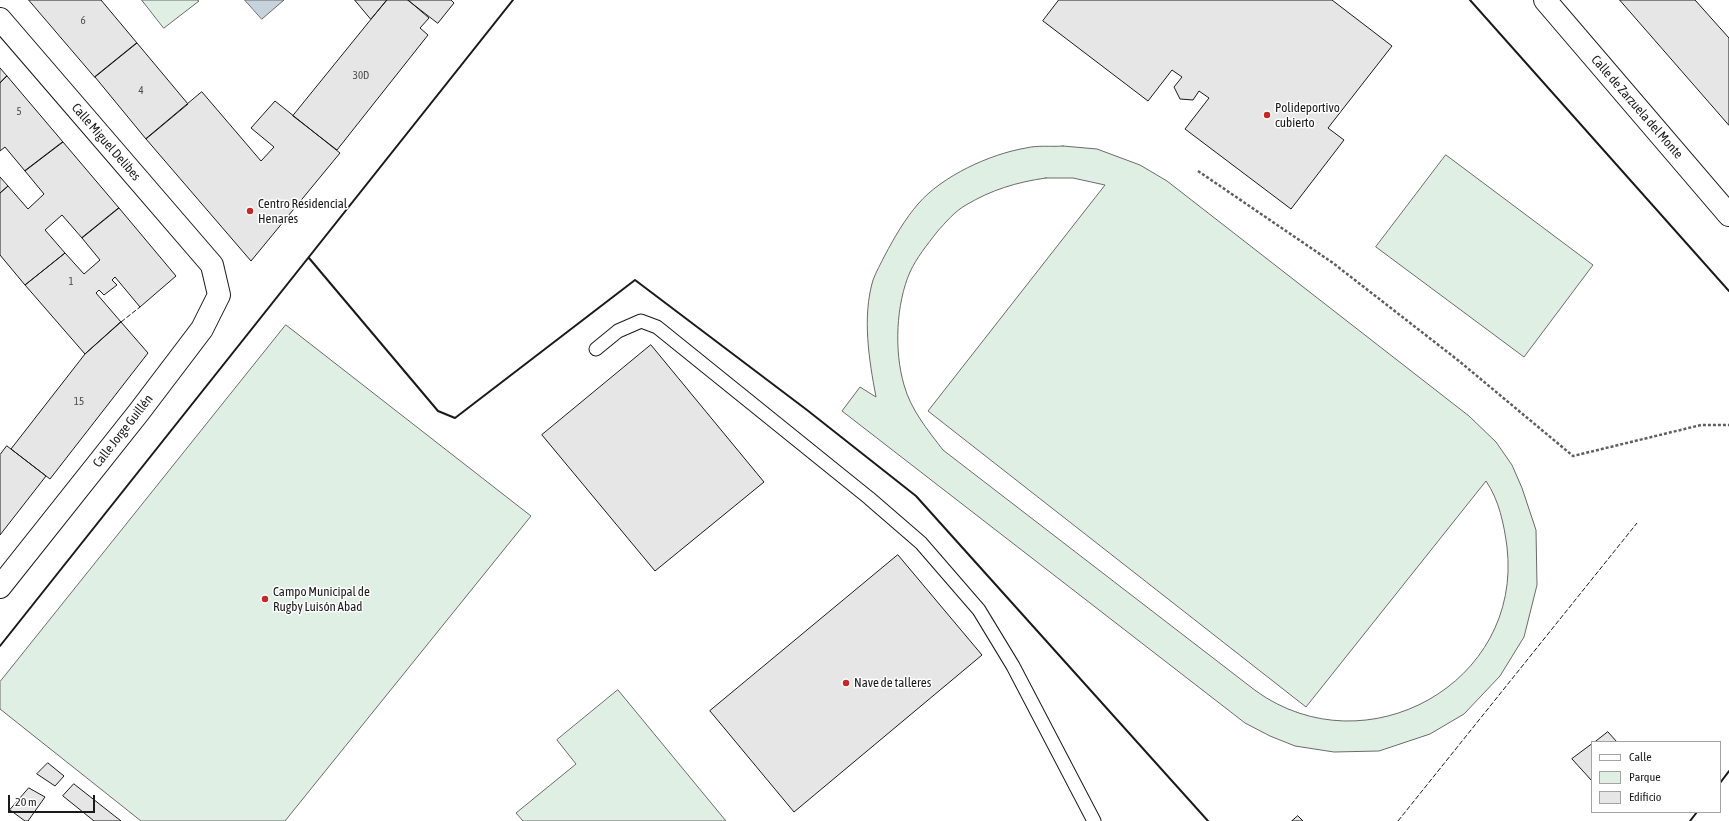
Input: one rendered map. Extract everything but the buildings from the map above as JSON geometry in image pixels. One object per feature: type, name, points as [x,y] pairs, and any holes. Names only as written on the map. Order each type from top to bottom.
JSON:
[{"type":"street","name":"Calle de Zarzuela del Monte","points":[[1545,0],[1729,215]]},
{"type":"street","name":"Calle Miguel Delibes","points":[[0,19],[212,265]]},
{"type":"street","name":"Calle Jorge Guillén","points":[[0,586],[139,412],[202,329],[219,295],[212,265]]},
{"type":"lane","points":[[596,349],[618,331],[641,321],[658,327],[869,498],[921,543],[979,610],[1013,666],[1094,821]]},
{"type":"path","points":[[1198,171],[1333,263],[1459,361],[1573,456],[1701,425],[1729,425]]},
{"type":"green space","points":[[142,0],[197,0],[199,1],[164,28]]},
{"type":"green space","points":[[1063,146],[1097,149],[1140,165],[1167,181],[1469,416],[1496,442],[1512,465],[1522,488],[1536,530],[1537,585],[1524,637],[1500,676],[1464,714],[1430,734],[1379,751],[1334,752],[1295,746],[1270,736],[1245,723],[842,411],[860,387],[876,397],[869,353],[867,324],[873,280],[900,229],[918,204],[940,184],[968,168],[997,155],[1031,147]],"holes":[[[1046,178],[1073,178],[1105,185],[928,411],[1306,707],[1486,481],[1498,504],[1506,538],[1505,595],[1490,638],[1464,673],[1429,700],[1388,716],[1344,721],[1299,713],[1256,691],[943,450],[920,419],[911,403],[904,385],[899,358],[898,328],[899,313],[905,285],[910,272],[922,251],[950,217],[958,210],[975,200],[1004,187],[1025,182]]]},
{"type":"green space","points":[[1446,155],[1593,265],[1524,357],[1376,247]]},
{"type":"green space","name":"Campo Municipal de Rugby Luisón Abad","points":[[286,325],[531,516],[285,821],[141,821],[0,709],[0,682]]},
{"type":"green space","points":[[618,690],[726,821],[523,821],[516,813],[576,764],[557,740]]},
{"type":"shaded area","points":[[245,0],[284,0],[262,19]]},
{"type":"fence","points":[[121,322],[140,307]]},
{"type":"fence","points":[[1398,821],[1637,523]]},
{"type":"wall","points":[[0,646],[513,0]]},
{"type":"wall","points":[[1470,0],[1729,291]]},
{"type":"wall","points":[[309,258],[438,411],[455,418],[635,280],[807,410],[916,496],[1208,821]]},
{"type":"wall","points":[[1721,782],[1729,771]]},
{"type":"wall","points":[[1690,821],[1696,813]]},
{"type":"place","name":"Polideportivo cubierto","points":[[1267,115]]},
{"type":"place","name":"Centro Residencial Henares","points":[[250,211]]},
{"type":"place","name":"Campo Municipal de Rugby Luisón Abad","points":[[265,599]]},
{"type":"place","name":"Nave de talleres","points":[[846,683]]}]
